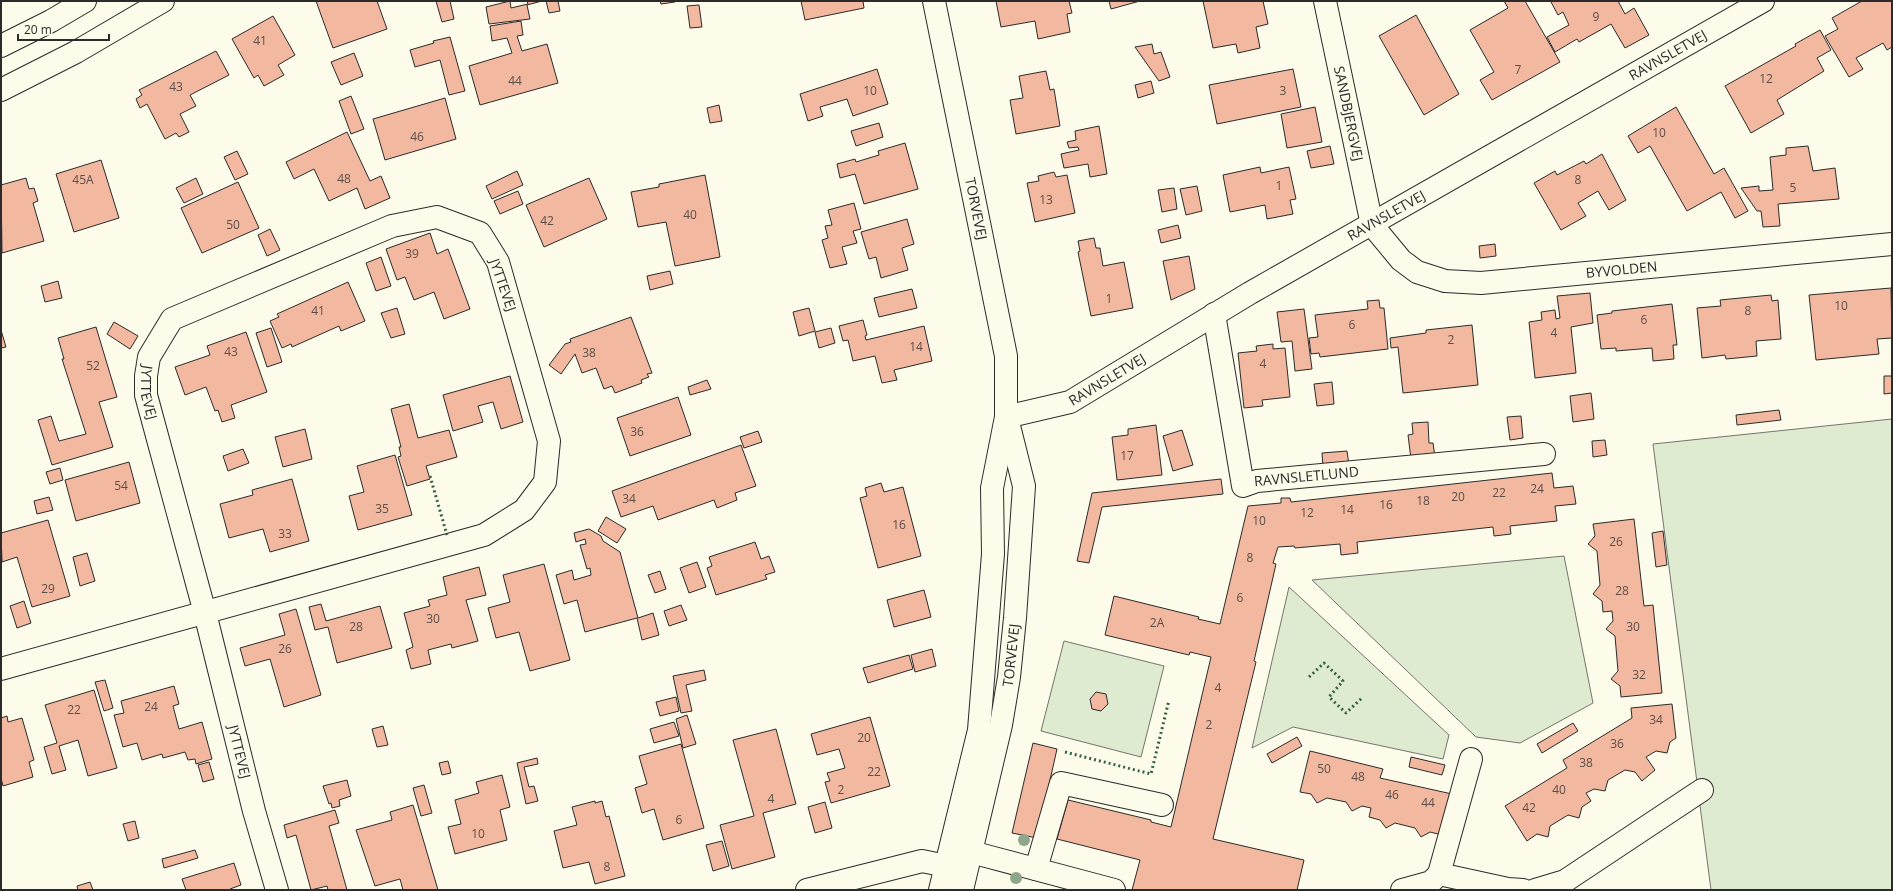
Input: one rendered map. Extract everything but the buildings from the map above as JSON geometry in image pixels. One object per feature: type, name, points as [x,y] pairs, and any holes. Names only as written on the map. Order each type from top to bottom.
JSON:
[{"type":"street","points":[[1,46],[85,1]]},
{"type":"street","points":[[1,90],[76,52],[163,1]]},
{"type":"street","name":"TORVEVEJ","points":[[934,1],[1006,356],[1006,417],[992,488],[992,554],[979,730],[962,869]]},
{"type":"street","name":"SANDBJERGVEJ","points":[[1325,1],[1372,226]]},
{"type":"street","name":"RAVNSLETVEJ","points":[[1006,417],[1070,402],[1214,314],[1372,226],[1605,90],[1763,1]]},
{"type":"street","name":"JYTTEVEJ","points":[[1,669],[205,612],[484,535],[524,510],[545,482],[549,441],[498,262],[480,233],[437,217],[392,226],[172,319],[149,357],[146,376],[146,395],[205,612],[254,811],[277,890]]},
{"type":"street","name":"BYVOLDEN","points":[[1372,226],[1401,260],[1417,272],[1445,281],[1481,283],[1892,244]]},
{"type":"street","name":"RAVNSLETLUND","points":[[1214,314],[1242,486],[1257,481],[1544,454]]},
{"type":"street","name":"TORVEVEJ","points":[[940,890],[962,869],[1001,725],[1009,677],[1015,618],[1024,486],[1006,417]]},
{"type":"street","points":[[1402,890],[1431,882],[1440,874],[1471,759]]},
{"type":"street","points":[[1047,878],[1061,782],[1162,805]]},
{"type":"street","points":[[1535,890],[1565,880],[1702,790]]},
{"type":"street","points":[[807,890],[922,861],[962,869],[1047,878],[1114,890]]},
{"type":"street","points":[[1440,874],[1508,889],[1523,890]]},
{"type":"green space","points":[[1892,419],[1892,890],[1711,890],[1653,444]]},
{"type":"green space","points":[[1564,556],[1593,703],[1520,743],[1476,737],[1312,580]]},
{"type":"green space","points":[[1289,587],[1449,735],[1443,759],[1293,727],[1252,748]]},
{"type":"green space","points":[[1064,641],[1164,666],[1141,757],[1041,731]]},
{"type":"hedge","points":[[430,476],[447,535]]},
{"type":"hedge","points":[[1309,677],[1324,663],[1343,681],[1329,697],[1346,713],[1363,697]]},
{"type":"hedge","points":[[1065,752],[1151,774],[1169,700]]}]
